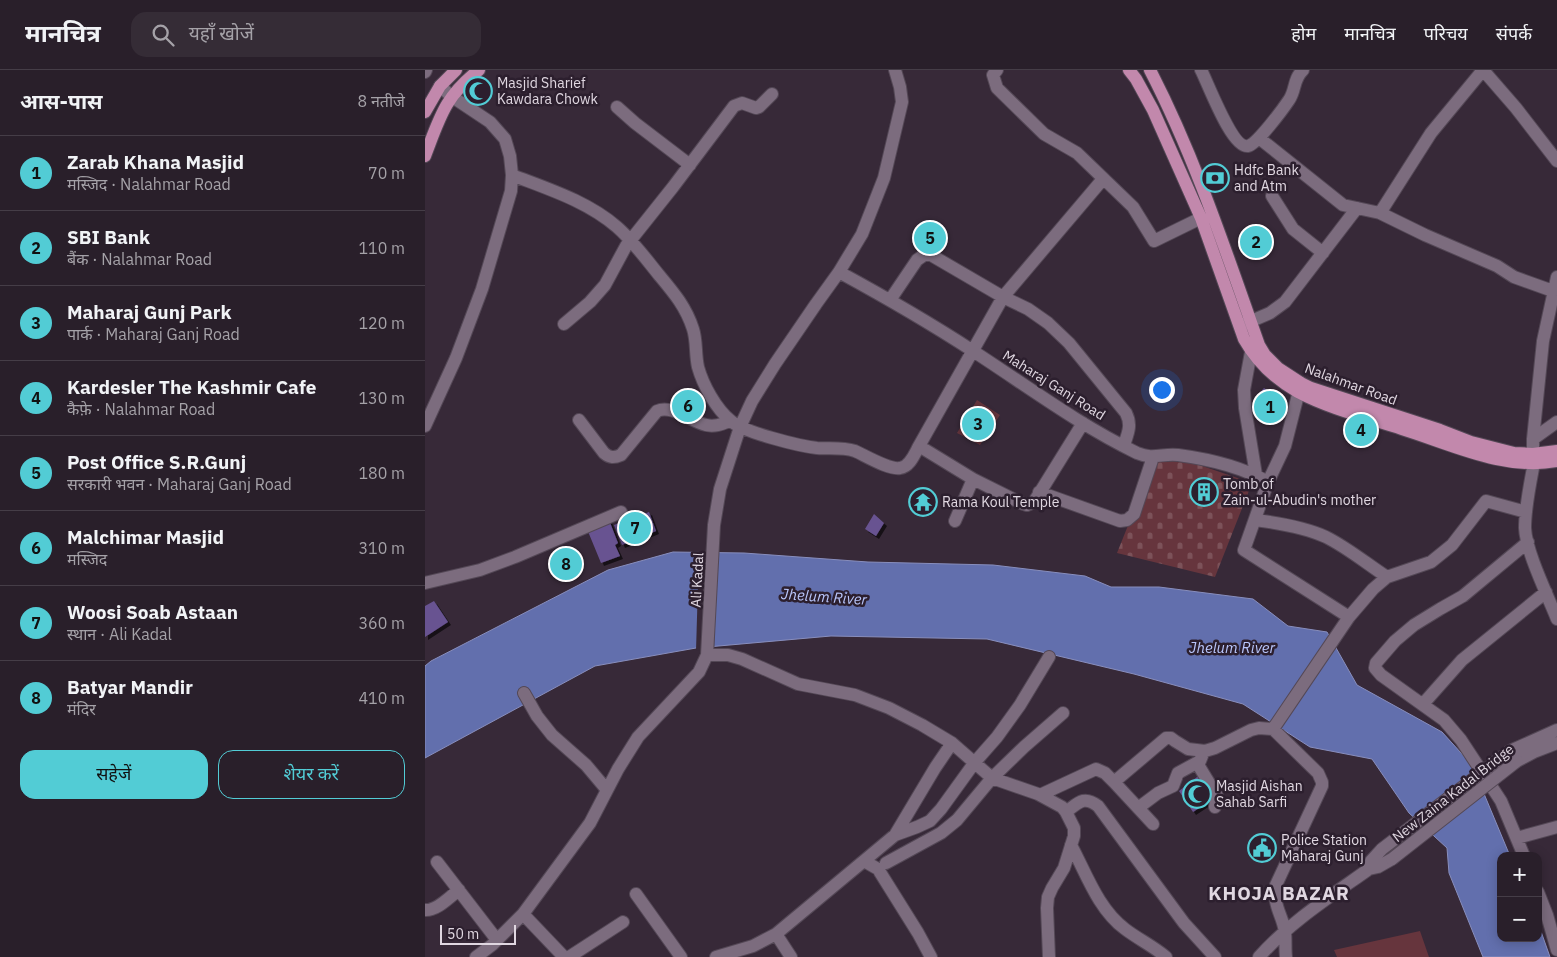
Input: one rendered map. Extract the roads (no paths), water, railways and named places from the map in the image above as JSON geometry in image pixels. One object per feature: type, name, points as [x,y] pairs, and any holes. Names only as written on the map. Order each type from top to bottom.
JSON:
[{"type":"main road","points":[[425,156],[441,114],[451,96],[479,70]]},
{"type":"main road","name":"Nalahmar Road","points":[[1129,70],[1153,110],[1245,324],[1265,355],[1300,387]]},
{"type":"main road","name":"Nalahmar Road","points":[[1150,70],[1179,130],[1211,211],[1245,324]]},
{"type":"main road","points":[[425,112],[440,86],[452,71]]},
{"type":"main road","points":[[1245,324],[1244,339],[1262,366],[1331,406],[1458,449],[1499,459],[1557,461]]},
{"type":"main road","points":[[1533,459],[1557,451]]},
{"type":"street","name":"Ali Kadal","points":[[707,655],[714,525],[735,424],[839,272],[862,234],[884,178],[902,102],[895,70]]},
{"type":"street","points":[[997,70],[993,75],[997,88],[1044,134],[1077,153],[1133,207],[1154,241],[1201,218]]},
{"type":"street","points":[[1201,70],[1223,119],[1234,136],[1246,146],[1259,138],[1290,99],[1295,80],[1303,70]]},
{"type":"street","points":[[1380,213],[1431,133],[1483,70],[1516,108],[1557,161]]},
{"type":"street","points":[[425,426],[455,358],[482,289],[511,192],[513,175],[505,139],[490,122],[451,96],[440,86]]},
{"type":"street","points":[[564,324],[590,302],[605,285],[631,241],[734,106],[742,103],[755,108],[772,94]]},
{"type":"street","points":[[617,107],[635,123],[690,164]]},
{"type":"street","points":[[1259,138],[1343,205],[1380,213],[1497,266],[1514,277],[1556,282],[1543,341],[1525,529],[1528,542],[1557,619]]},
{"type":"street","points":[[513,175],[589,207],[615,226],[631,241],[689,315],[695,334],[698,367],[715,403],[735,424]]},
{"type":"street","points":[[579,420],[604,453],[609,457],[615,458],[621,455],[657,411],[668,408],[708,426],[735,424],[800,445],[853,451],[899,469],[905,466],[919,446],[1003,297],[1103,179]]},
{"type":"street","points":[[1272,196],[1293,229],[1323,253]]},
{"type":"street","points":[[1245,324],[1270,313],[1285,302],[1357,208]]},
{"type":"street","points":[[890,300],[917,260],[924,255],[931,254],[1003,297],[1027,309],[1049,323],[1069,343],[1130,420],[1130,428],[1124,445]]},
{"type":"street","name":"Maharaj Ganj Road","points":[[839,272],[890,300],[973,351],[1083,423],[1139,453],[1153,457],[1176,454],[1215,462],[1256,475],[1268,482]]},
{"type":"street","points":[[1251,352],[1244,390],[1245,408],[1256,475]]},
{"type":"street","points":[[1300,387],[1285,446],[1268,482],[1244,550],[1346,621]]},
{"type":"street","points":[[1533,439],[1557,422]]},
{"type":"street","points":[[919,446],[973,479],[1021,503],[1027,504],[1034,502],[1083,423]]},
{"type":"street","points":[[1039,492],[1120,521],[1127,520],[1135,514],[1153,457]]},
{"type":"street","points":[[955,521],[973,479]]},
{"type":"street","points":[[1274,727],[1346,621],[1373,589],[1387,578],[1431,562],[1452,545],[1486,501],[1526,512]]},
{"type":"street","points":[[425,583],[479,570],[515,557],[621,512]]},
{"type":"street","points":[[1255,520],[1277,522],[1325,537],[1387,578]]},
{"type":"street","points":[[1522,852],[1507,812],[1497,793],[1461,740],[1444,720],[1381,676],[1375,668],[1381,655],[1405,632],[1463,596],[1528,542]]},
{"type":"street","points":[[1423,704],[1463,660],[1546,592]]},
{"type":"street","points":[[477,957],[523,914],[590,823],[618,769],[638,737],[699,672],[707,655],[728,655],[742,659],[797,684],[821,690],[855,694],[889,708],[952,743],[992,778],[1041,795],[1054,802],[1066,812],[1074,828],[1074,836],[1064,868],[1049,897],[1047,908],[1049,957]]},
{"type":"street","points":[[895,835],[917,828],[930,821],[941,809],[1020,705],[1049,657]]},
{"type":"street","points":[[524,693],[537,716],[552,735],[586,765],[607,790]]},
{"type":"street","points":[[886,863],[941,833],[957,820],[992,778],[1063,713]]},
{"type":"street","points":[[1114,782],[1165,738],[1175,741],[1188,749],[1204,751],[1215,748],[1251,730],[1274,727],[1319,773],[1322,782],[1322,786],[1276,885],[1275,906],[1285,932],[1286,957]]},
{"type":"street","points":[[1513,756],[1557,730]]},
{"type":"street","points":[[716,957],[753,946],[776,934],[895,835],[952,743]]},
{"type":"street","name":"New Zaina Kadal Bridge","points":[[1513,756],[1392,859],[1378,867],[1369,869],[1371,861],[1382,849],[1513,756],[1534,752],[1557,743]]},
{"type":"street","points":[[1138,808],[1158,793],[1173,786],[1178,774],[1200,761],[1204,751]]},
{"type":"street","points":[[1197,763],[1217,796],[1215,807]]},
{"type":"street","points":[[1041,795],[1096,769],[1101,770],[1153,824]]},
{"type":"street","points":[[1066,812],[1084,800],[1091,800],[1098,806],[1184,923],[1215,957]]},
{"type":"street","points":[[1517,838],[1557,827]]},
{"type":"street","points":[[1071,845],[1105,908],[1124,928],[1156,948],[1166,957]]},
{"type":"street","points":[[865,861],[878,869],[931,957]]},
{"type":"street","points":[[437,862],[497,940]]},
{"type":"street","points":[[1259,957],[1305,915],[1369,869]]},
{"type":"street","points":[[425,910],[435,908],[459,890]]},
{"type":"street","points":[[636,894],[681,957]]},
{"type":"street","points":[[1540,897],[1557,950]]},
{"type":"street","points":[[523,914],[565,957]]},
{"type":"street","points":[[569,957],[623,922]]},
{"type":"street","points":[[776,934],[791,957]]},
{"type":"water","name":"Jhelum River","points":[[673,552],[744,553],[868,562],[993,565],[1085,576],[1111,587],[1159,587],[1253,599],[1288,626],[1327,632],[1357,685],[1442,732],[1472,765],[1508,852],[1497,852],[1497,942],[1542,942],[1542,934],[1550,957],[1483,957],[1449,873],[1447,848],[1409,813],[1372,759],[1310,747],[1243,704],[1134,674],[987,639],[831,636],[696,648],[595,666],[425,758],[425,666],[431,661],[608,570]]},
{"type":"place","name":"Masjid Sharief Kawdara Chowk","points":[[478,91]]},
{"type":"place","name":"Hdfc Bank and Atm","points":[[1215,178]]},
{"type":"place","name":"Post Office S.R.Gunj","points":[[930,238]]},
{"type":"place","name":"SBI Bank","points":[[1256,242]]},
{"type":"place","name":"Malchimar Masjid","points":[[688,406]]},
{"type":"place","name":"Zarab Khana Masjid","points":[[1270,407]]},
{"type":"place","name":"Maharaj Gunj Park","points":[[978,424]]},
{"type":"place","name":"Kardesler The Kashmir Cafe","points":[[1361,430]]},
{"type":"place","name":"Tomb of Zain-ul-Abudin's mother","points":[[1204,492]]},
{"type":"place","name":"Rama Koul Temple","points":[[923,502]]},
{"type":"place","name":"Woosi Soab Astaan","points":[[635,528]]},
{"type":"place","name":"Batyar Mandir","points":[[566,564]]},
{"type":"place","name":"Masjid Aishan Sahab Sarfi","points":[[1197,794]]},
{"type":"place","name":"Police Station Maharaj Gunj","points":[[1262,848]]},
{"type":"district","name":"KHOJA BAZAR","points":[[1279,893]]}]
